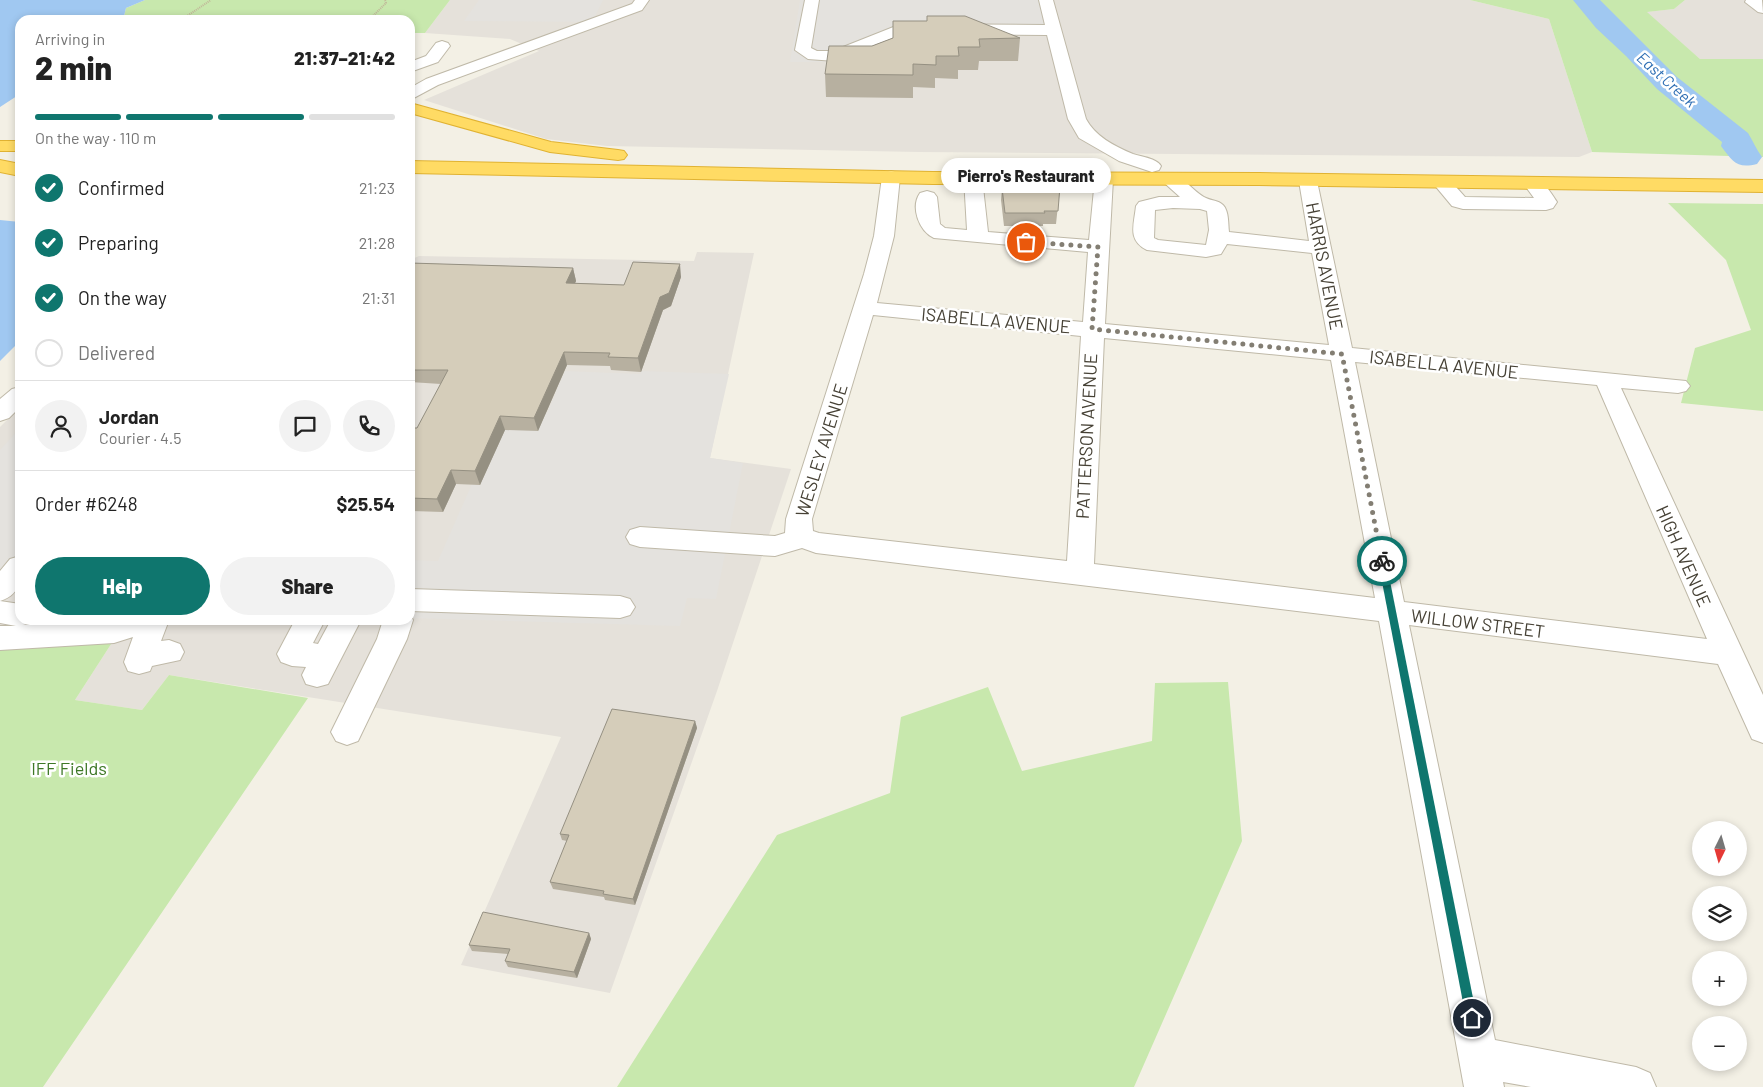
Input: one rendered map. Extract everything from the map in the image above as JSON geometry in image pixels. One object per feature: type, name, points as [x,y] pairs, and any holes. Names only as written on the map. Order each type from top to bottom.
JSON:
[{"type":"highway","points":[[415,109],[550,147],[618,155]]},
{"type":"highway","points":[[0,146],[15,146]]},
{"type":"highway","points":[[415,153],[618,155],[1055,165],[1763,170]]},
{"type":"highway","points":[[0,160],[15,160]]},
{"type":"highway","points":[[0,166],[15,169]]},
{"type":"highway","points":[[415,167],[891,177],[1441,182]]},
{"type":"highway","points":[[1532,183],[1763,186]]},
{"type":"street","points":[[415,92],[432,82],[637,7],[642,0]]},
{"type":"street","points":[[812,0],[803,50],[814,56],[835,56],[901,29],[1053,30]]},
{"type":"street","points":[[1046,0],[1077,119],[1085,134],[1125,156],[1152,166]]},
{"type":"street","points":[[1755,0],[1752,2],[1763,9]]},
{"type":"street","points":[[415,66],[432,59],[442,46]]},
{"type":"street","points":[[415,66],[448,76]]},
{"type":"street","name":"WESLEY AVENUE","points":[[891,177],[884,236],[864,308],[799,519],[799,534],[816,543],[1080,573]]},
{"type":"street","points":[[974,178],[978,236]]},
{"type":"street","name":"PATTERSON AVENUE","points":[[1080,573],[1092,329],[1104,179]]},
{"type":"street","points":[[1169,179],[1200,203]]},
{"type":"street","name":"HARRIS AVENUE","points":[[1308,181],[1482,1072]]},
{"type":"street","points":[[1441,182],[1459,202],[1463,203],[1546,204],[1547,202],[1532,183]]},
{"type":"street","points":[[927,197],[929,225],[932,230],[941,234],[1098,247]]},
{"type":"street","points":[[1163,202],[1200,203],[1216,209],[1219,237],[1214,250],[1206,251],[1154,246],[1146,242],[1143,236],[1146,206],[1163,202]]},
{"type":"street","points":[[1219,237],[1322,248]]},
{"type":"street","name":"ISABELLA AVENUE","points":[[864,308],[1678,386]]},
{"type":"street","name":"HIGH AVENUE","points":[[1606,380],[1763,730]]},
{"type":"street","points":[[0,413],[15,399]]},
{"type":"street","points":[[640,537],[775,546],[804,538]]},
{"type":"street","points":[[0,590],[15,572]]},
{"type":"street","name":"WILLOW STREET","points":[[1080,573],[1728,653]]},
{"type":"street","points":[[415,600],[620,607]]},
{"type":"street","points":[[0,612],[15,614]]},
{"type":"street","points":[[0,638],[114,632],[129,625]]},
{"type":"street","points":[[136,625],[150,656]]},
{"type":"street","points":[[307,625],[292,654],[322,665],[343,625]]},
{"type":"street","points":[[347,732],[392,639],[396,625]]},
{"type":"street","points":[[1482,1072],[1636,1087]]},
{"type":"path","points":[[188,15],[211,0]]},
{"type":"path","points":[[374,15],[386,3],[385,0]]},
{"type":"shaded area","points":[[450,0],[1470,0],[1549,19],[1592,152],[1579,157],[919,152],[607,146],[546,139],[424,100],[539,51],[510,39],[425,33]]},
{"type":"shaded area","points":[[479,0],[603,0],[592,22],[464,21]]},
{"type":"shaded area","points":[[800,0],[1046,0],[1054,34],[907,33],[825,62],[790,62]]},
{"type":"shaded area","points":[[1685,0],[1763,0],[1763,59],[1700,59],[1646,12],[1674,9]]},
{"type":"shaded area","points":[[697,252],[754,253],[710,458],[791,469],[717,691],[610,993],[461,965],[561,737],[169,675],[142,710],[75,700],[115,638],[0,648],[0,427],[15,412],[15,625],[415,625],[415,258],[419,256],[694,261]]},
{"type":"shaded area","points":[[565,371],[640,374],[641,371],[729,374],[710,458],[743,463],[716,599],[687,598],[680,626],[415,618],[415,560],[438,561],[472,484],[480,485],[495,451],[501,421],[548,411]]},
{"type":"shaded area","points":[[15,434],[15,584],[0,583],[0,450]]},
{"type":"green space","points":[[145,0],[450,0],[425,33],[415,33],[415,15],[124,15],[126,8]]},
{"type":"green space","points":[[1470,0],[1685,0],[1674,9],[1647,12],[1700,59],[1763,59],[1763,157],[1592,152],[1549,19]]},
{"type":"green space","points":[[1668,203],[1763,204],[1763,411],[1681,403],[1695,348],[1751,330],[1726,260]]},
{"type":"green space","name":"IFF Fields","points":[[115,638],[75,700],[142,710],[169,675],[308,698],[43,1087],[0,1087],[0,648]]},
{"type":"green space","points":[[1228,682],[1242,841],[1134,1087],[617,1087],[777,835],[890,793],[901,717],[988,687],[1022,771],[1152,741],[1155,683]]},
{"type":"water","points":[[0,0],[145,0],[126,8],[124,15],[15,15],[15,97],[0,107]]},
{"type":"water","points":[[0,220],[15,222],[15,346],[0,361]]},
{"type":"building","points":[[927,16],[965,16],[1020,38],[979,39],[980,47],[958,47],[959,56],[936,56],[936,65],[913,64],[913,75],[825,74],[829,46],[872,46],[893,38],[893,21],[927,21]]},
{"type":"building","points":[[1011,183],[1055,184],[1060,186],[1058,211],[1044,211],[1045,213],[1005,213],[1002,188],[1012,188]]},
{"type":"building","points":[[633,262],[680,264],[669,293],[660,297],[638,358],[608,357],[610,353],[564,352],[534,418],[500,416],[475,471],[451,470],[437,499],[415,498],[415,428],[417,428],[448,370],[415,370],[415,263],[573,268],[566,283],[624,285]]},
{"type":"building","points":[[612,709],[695,721],[633,899],[603,894],[604,891],[550,882],[569,835],[560,834]]},
{"type":"building","points":[[483,912],[589,933],[574,972],[505,961],[510,949],[469,945]]},
{"type":"waterway","name":"East Creek","points":[[1586,0],[1605,22],[1636,50],[1667,83],[1737,140],[1737,146],[1746,157]]},
{"type":"way so far","points":[[1026,242],[1098,247],[1092,329],[1342,354],[1382,561]]},
{"type":"place","name":"Pierro's Restaurant","points":[[1026,242]]},
{"type":"route","points":[[1382,561],[1472,1018]]}]
